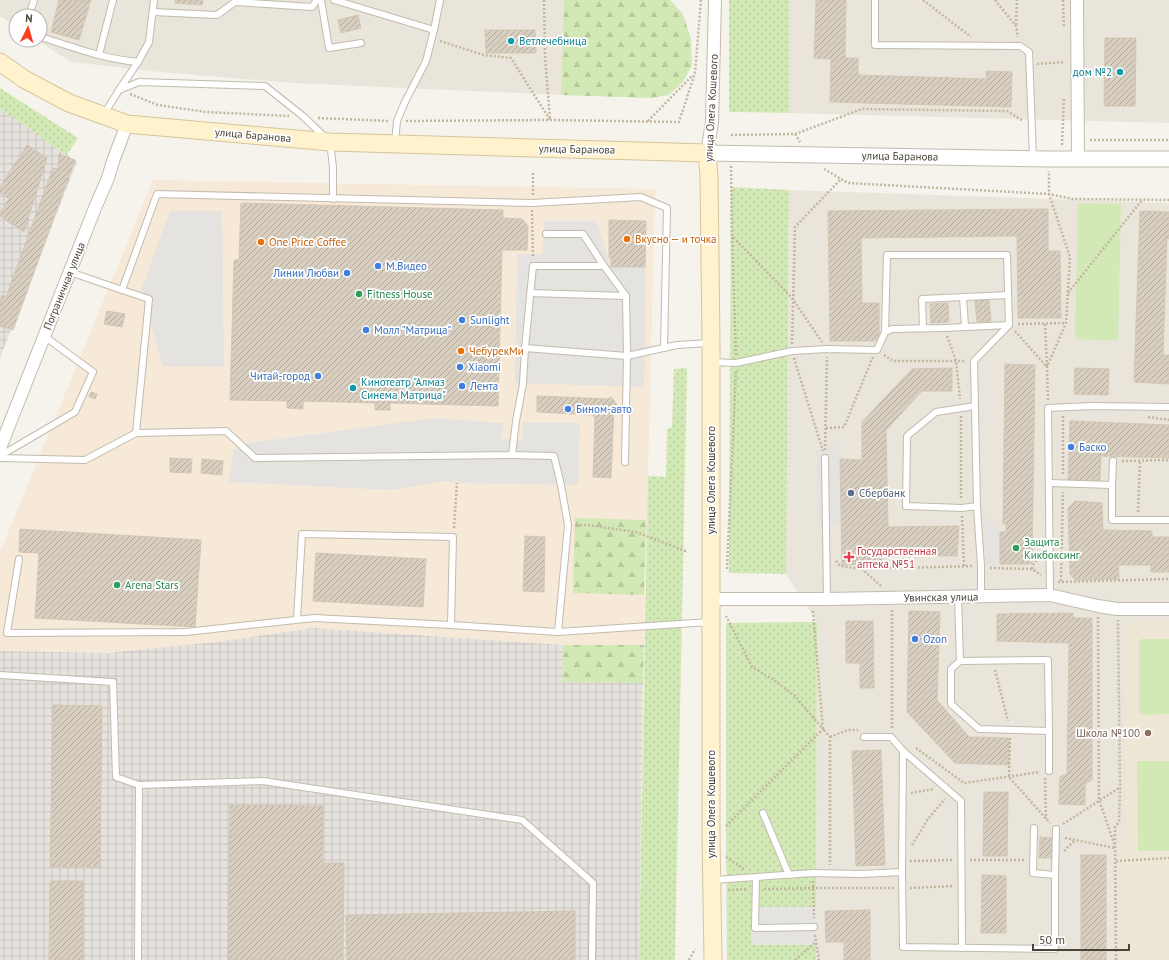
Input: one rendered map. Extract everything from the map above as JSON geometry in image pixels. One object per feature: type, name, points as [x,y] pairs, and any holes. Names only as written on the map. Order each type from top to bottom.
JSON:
[{"type":"main road","name":"улица Баранова","points":[[0,62],[24,78],[69,103],[127,124],[330,142],[707,153]]},
{"type":"main road","name":"улица Олега Кошевого","points":[[707,153],[709,176],[711,343],[711,599],[718,622],[711,835],[713,960]]},
{"type":"street","name":"улица Олега Кошевого","points":[[707,153],[712,122],[715,0]]},
{"type":"street","points":[[1077,0],[1078,159]]},
{"type":"street","name":"Пограничная улица","points":[[0,448],[108,178],[127,124]]},
{"type":"street","name":"улица Баранова","points":[[707,153],[1049,159],[1169,159]]},
{"type":"street","name":"Увинская улица","points":[[711,599],[827,599],[1050,595],[1098,606],[1169,609]]},
{"type":"lane","points":[[99,55],[114,0]]},
{"type":"lane","points":[[103,115],[138,62],[149,42],[154,0]]},
{"type":"lane","points":[[153,12],[217,15],[236,1],[312,7],[317,0]]},
{"type":"lane","points":[[322,0],[329,48],[361,43]]},
{"type":"lane","points":[[334,0],[434,30]]},
{"type":"lane","points":[[395,144],[397,121],[426,61],[440,0]]},
{"type":"lane","points":[[875,0],[875,46],[1020,46],[1030,52],[1033,158]]},
{"type":"lane","points":[[48,39],[118,60],[138,62]]},
{"type":"lane","points":[[119,90],[139,82],[265,86],[304,117],[330,142],[333,167],[333,199]]},
{"type":"lane","points":[[122,290],[157,194],[532,204],[641,197],[667,208],[664,348]]},
{"type":"lane","points":[[546,234],[584,234],[604,266],[626,296],[627,356],[625,462]]},
{"type":"lane","points":[[710,362],[736,363],[792,351],[827,349],[877,350],[885,332],[887,256],[1007,255],[1009,325],[974,361],[977,506],[981,566],[981,597]]},
{"type":"lane","points":[[512,455],[516,421],[523,384],[533,266],[604,266]]},
{"type":"lane","points":[[70,272],[149,299],[136,433]]},
{"type":"lane","points":[[530,293],[626,296]]},
{"type":"lane","points":[[923,328],[922,299],[1008,295]]},
{"type":"lane","points":[[963,297],[965,327]]},
{"type":"lane","points":[[885,332],[892,329],[1009,325]]},
{"type":"lane","points":[[0,457],[75,412],[93,372],[44,336]]},
{"type":"lane","points":[[525,348],[627,356],[677,345],[711,343]]},
{"type":"lane","points":[[975,406],[936,412],[907,436],[906,506],[962,508],[977,506]]},
{"type":"lane","points":[[1050,595],[1048,408],[1092,406],[1169,407]]},
{"type":"lane","points":[[0,457],[85,460],[136,433],[226,431],[255,458],[512,455],[554,456],[562,485],[568,525],[558,632]]},
{"type":"lane","points":[[825,458],[827,599]]},
{"type":"lane","points":[[1113,461],[1112,520],[1169,520]]},
{"type":"lane","points":[[1050,483],[1112,484]]},
{"type":"lane","points":[[297,619],[302,534],[453,537],[451,624]]},
{"type":"lane","points":[[19,559],[8,633],[186,632],[314,618],[451,624],[558,632],[718,622]]},
{"type":"lane","points":[[958,597],[960,661]]},
{"type":"lane","points":[[1049,731],[979,729],[951,704],[951,669],[960,661],[1048,660],[1049,731],[1049,771]]},
{"type":"lane","points":[[0,675],[113,682],[116,777],[139,785],[263,781],[522,820],[593,883],[592,960]]},
{"type":"lane","points":[[864,737],[891,737],[903,751],[961,801],[962,948]]},
{"type":"lane","points":[[903,751],[903,948],[1055,949],[1056,829]]},
{"type":"lane","points":[[138,960],[139,785]]},
{"type":"lane","points":[[763,813],[789,875]]},
{"type":"lane","points":[[1034,828],[1033,873],[1055,875]]},
{"type":"lane","points":[[712,880],[830,873],[862,874],[902,872]]},
{"type":"lane","points":[[756,878],[756,928],[814,927]]},
{"type":"path","points":[[432,39],[484,55],[511,58],[550,120],[545,58],[544,0]]},
{"type":"path","points":[[679,122],[695,73],[701,0]]},
{"type":"path","points":[[923,0],[983,46]]},
{"type":"path","points":[[995,0],[1016,26]]},
{"type":"path","points":[[1018,0],[1016,26],[1020,46]]},
{"type":"path","points":[[1063,0],[1064,31]]},
{"type":"path","points":[[1064,54],[1064,70]]},
{"type":"path","points":[[1030,64],[1064,62]]},
{"type":"path","points":[[648,121],[695,73]]},
{"type":"path","points":[[1062,150],[1064,93]]},
{"type":"path","points":[[731,135],[795,134],[862,108],[1007,111],[1031,127]]},
{"type":"path","points":[[1078,140],[1169,140]]},
{"type":"path","points":[[1047,367],[1066,323],[1070,256],[1049,194],[1049,159]]},
{"type":"path","points":[[727,576],[736,363],[731,162]]},
{"type":"path","points":[[818,166],[848,183],[1049,194],[1073,199],[1169,200]]},
{"type":"path","points":[[533,172],[533,266]]},
{"type":"path","points":[[825,458],[792,351],[792,298],[795,227],[841,179]]},
{"type":"path","points":[[1068,293],[1142,200]]},
{"type":"path","points":[[732,236],[792,298],[827,349],[825,458]]},
{"type":"path","points":[[1009,325],[1066,323]]},
{"type":"path","points":[[1045,324],[1048,408]]},
{"type":"path","points":[[1009,325],[1047,367]]},
{"type":"path","points":[[944,328],[956,361],[961,407],[964,566]]},
{"type":"path","points":[[826,428],[844,428],[877,350],[892,361],[974,361]]},
{"type":"path","points":[[1061,581],[1063,407]]},
{"type":"path","points":[[1113,461],[1169,460]]},
{"type":"path","points":[[1138,520],[1140,461]]},
{"type":"path","points":[[453,537],[457,483]]},
{"type":"path","points":[[568,525],[587,525],[636,532],[688,552]]},
{"type":"path","points":[[826,548],[840,566],[862,569],[981,566],[1032,569],[1051,582],[1169,580]]},
{"type":"path","points":[[862,569],[894,598],[892,609],[892,731]]},
{"type":"path","points":[[726,818],[726,826],[823,729],[812,599]]},
{"type":"path","points":[[1098,606],[1099,800],[1115,848]]},
{"type":"path","points":[[1116,960],[1115,827],[1119,822],[1120,788],[1117,608]]},
{"type":"path","points":[[718,622],[726,615],[752,667],[774,680],[795,696],[830,737],[830,873]]},
{"type":"path","points":[[993,661],[1010,730],[1009,777],[1063,837],[1115,848]]},
{"type":"path","points":[[910,744],[964,783],[1045,772],[1046,818]]},
{"type":"path","points":[[1056,829],[1099,800],[1120,788]]},
{"type":"path","points":[[902,861],[928,819],[951,792]]},
{"type":"path","points":[[1055,861],[1075,840]]},
{"type":"path","points":[[726,857],[756,878]]},
{"type":"path","points":[[1115,861],[1169,858]]},
{"type":"path","points":[[902,861],[1033,860]]},
{"type":"path","points":[[727,890],[962,886]]},
{"type":"path","points":[[795,960],[816,942]]},
{"type":"path","points":[[689,960],[695,949]]},
{"type":"shaded area","points":[[0,0],[564,0],[561,95],[294,83],[160,72],[71,62],[48,47],[48,8],[8,8],[8,21],[0,16]]},
{"type":"shaded area","points":[[789,0],[1169,0],[1169,123],[789,113]]},
{"type":"shaded area","points":[[0,109],[77,162],[0,358]]},
{"type":"shaded area","points":[[153,180],[655,189],[644,645],[563,645],[313,628],[216,642],[108,653],[0,651],[0,552]]},
{"type":"shaded area","points":[[789,190],[1169,203],[1169,960],[816,960],[817,622],[786,574]]},
{"type":"shaded area","points":[[170,211],[222,211],[224,367],[163,366],[141,290]]},
{"type":"shaded area","points":[[544,221],[596,221],[611,267],[645,267],[646,306],[644,387],[515,383],[517,254],[543,254]]},
{"type":"shaded area","points":[[434,418],[504,423],[501,438],[522,441],[523,422],[580,423],[578,485],[457,483],[447,481],[390,490],[229,482],[234,450],[241,444]]},
{"type":"shaded area","points":[[839,446],[841,525],[817,524],[817,447]]},
{"type":"shaded area","points":[[985,517],[1000,532],[1000,564],[985,564]]},
{"type":"shaded area","name":"Школа №100","points":[[1127,622],[1169,622],[1169,960],[1121,960],[1121,843],[1126,843]]},
{"type":"shaded area","points":[[313,628],[563,645],[563,682],[643,683],[639,960],[0,960],[0,651],[108,653],[216,642]]},
{"type":"shaded area","points":[[751,907],[816,907],[816,945],[751,945]]},
{"type":"green space","points":[[564,0],[670,0],[683,14],[691,39],[692,65],[683,82],[669,95],[651,98],[561,95]]},
{"type":"green space","points":[[729,0],[789,0],[789,113],[729,112]]},
{"type":"green space","points":[[0,88],[78,138],[67,155],[0,109]]},
{"type":"green space","points":[[731,187],[789,190],[786,574],[729,573]]},
{"type":"green space","points":[[1078,203],[1121,204],[1118,341],[1075,339]]},
{"type":"green space","points":[[687,368],[675,960],[639,960],[648,476],[666,477],[667,429],[672,427],[674,369]]},
{"type":"green space","points":[[575,518],[646,520],[644,595],[573,593]]},
{"type":"green space","points":[[817,622],[816,960],[727,960],[726,623]]},
{"type":"green space","points":[[1141,639],[1169,639],[1169,714],[1141,715],[1139,711],[1139,643]]},
{"type":"green space","points":[[563,645],[644,645],[643,683],[562,682]]},
{"type":"green space","points":[[1137,761],[1169,761],[1169,851],[1138,851]]},
{"type":"building","points":[[59,0],[91,0],[79,40],[51,32]]},
{"type":"building","points":[[175,0],[203,0],[202,5],[175,3]]},
{"type":"building","points":[[816,0],[846,0],[845,58],[858,58],[858,75],[986,79],[986,71],[1012,72],[1011,107],[830,102],[831,59],[814,58]]},
{"type":"building","points":[[358,15],[361,28],[341,33],[338,20]]},
{"type":"building","name":"Ветлечебница","points":[[485,30],[535,30],[536,53],[486,53]]},
{"type":"building","name":"дом №2","points":[[1105,38],[1136,38],[1135,106],[1104,106]]},
{"type":"building","points":[[27,145],[47,158],[24,232],[0,216],[0,212],[9,199],[0,193],[0,187]]},
{"type":"building","points":[[59,154],[75,160],[13,330],[0,326],[0,302],[2,295],[6,297],[53,168],[58,169]]},
{"type":"building","name":"Молл \"Матрица\"","points":[[241,203],[503,210],[503,218],[522,219],[528,226],[527,250],[502,250],[498,406],[390,403],[390,410],[375,410],[375,403],[303,401],[303,409],[287,408],[287,401],[230,400],[234,260],[239,260]]},
{"type":"building","points":[[1048,209],[1048,251],[1060,251],[1061,318],[1018,318],[1017,236],[861,238],[862,303],[879,303],[879,341],[830,341],[828,211]]},
{"type":"building","points":[[1140,211],[1169,212],[1163,355],[1169,355],[1169,384],[1134,382]]},
{"type":"building","name":"Вкусно — и точка","points":[[609,220],[646,221],[645,267],[611,267],[611,258],[609,258]]},
{"type":"building","points":[[989,300],[991,321],[977,322],[975,301]]},
{"type":"building","points":[[948,303],[949,322],[931,323],[930,304]]},
{"type":"building","points":[[107,311],[125,314],[122,327],[104,324]]},
{"type":"building","points":[[1005,364],[1035,365],[1032,564],[1000,564],[1000,532],[1006,532],[1006,524],[1003,524]]},
{"type":"building","points":[[952,368],[952,391],[922,391],[886,430],[888,527],[959,526],[957,556],[882,555],[882,563],[842,565],[840,459],[862,460],[862,422],[912,369]]},
{"type":"building","points":[[1075,368],[1109,369],[1108,395],[1074,394]]},
{"type":"building","points":[[91,392],[97,394],[95,399],[89,397]]},
{"type":"building","points":[[537,396],[608,399],[611,397],[617,404],[614,406],[611,478],[593,477],[595,418],[593,415],[537,412]]},
{"type":"building","points":[[1070,421],[1169,425],[1169,458],[1101,456],[1100,481],[1068,480]]},
{"type":"building","points":[[170,458],[192,459],[191,473],[170,472]]},
{"type":"building","points":[[202,459],[223,461],[222,475],[201,473]]},
{"type":"building","points":[[1075,501],[1102,503],[1103,530],[1152,531],[1152,537],[1169,537],[1169,572],[1151,572],[1151,565],[1118,565],[1119,579],[1075,580],[1070,574],[1068,508]]},
{"type":"building","name":"Arena Stars","points":[[20,529],[201,540],[195,627],[35,618],[39,553],[19,552]]},
{"type":"building","points":[[525,536],[545,537],[544,592],[523,591]]},
{"type":"building","points":[[316,553],[426,559],[423,607],[313,601]]},
{"type":"building","points":[[909,611],[940,612],[937,700],[969,737],[1009,738],[1009,765],[955,763],[907,712]]},
{"type":"building","points":[[1073,613],[1074,618],[1092,618],[1092,780],[1085,784],[1085,805],[1059,804],[1060,777],[1067,774],[1069,643],[997,641],[997,614]]},
{"type":"building","points":[[846,621],[873,621],[874,688],[860,688],[860,663],[846,663]]},
{"type":"building","points":[[53,705],[102,706],[100,867],[50,867]]},
{"type":"building","points":[[881,750],[885,865],[856,866],[852,751]]},
{"type":"building","points":[[984,792],[1008,792],[1007,856],[983,856]]},
{"type":"building","points":[[230,805],[323,806],[322,863],[344,863],[343,960],[228,960]]},
{"type":"building","points":[[1040,837],[1055,838],[1054,858],[1039,858]]},
{"type":"building","points":[[1081,855],[1106,855],[1106,960],[1081,960]]},
{"type":"building","points":[[982,875],[1006,876],[1006,933],[981,933]]},
{"type":"building","points":[[50,881],[83,881],[83,960],[49,960]]},
{"type":"building","points":[[870,910],[870,942],[826,942],[825,911]]},
{"type":"building","points":[[575,911],[575,960],[347,960],[346,915]]},
{"type":"building","points":[[844,942],[870,942],[870,960],[844,960]]},
{"type":"place","name":"Ветлечебница","points":[[511,41]]},
{"type":"place","name":"дом №2","points":[[1120,72]]},
{"type":"place","name":"Вкусно — и точка","points":[[627,239]]},
{"type":"place","name":"One Price Coffee","points":[[261,242]]},
{"type":"place","name":"М.Видео","points":[[378,266]]},
{"type":"place","name":"Линии Любви","points":[[347,273]]},
{"type":"place","name":"Fitness House","points":[[359,294]]},
{"type":"place","name":"Sunlight","points":[[462,320]]},
{"type":"place","name":"Молл \"Матрица\"","points":[[366,330]]},
{"type":"place","name":"ЧебурекМи","points":[[461,351]]},
{"type":"place","name":"Xiaomi","points":[[460,367]]},
{"type":"place","name":"Читай-город","points":[[318,376]]},
{"type":"place","name":"Лента","points":[[462,386]]},
{"type":"place","name":"Кинотеатр \"Алмаз Синема Матрица\"","points":[[353,388]]},
{"type":"place","name":"Бином-авто","points":[[568,409]]},
{"type":"place","name":"Баско","points":[[1071,447]]},
{"type":"place","name":"Сбербанк","points":[[851,493]]},
{"type":"place","name":"Защита Кикбоксинг","points":[[1016,548]]},
{"type":"place","name":"Государственная аптека №51","points":[[849,557]]},
{"type":"place","name":"Arena Stars","points":[[117,585]]},
{"type":"place","name":"Ozon","points":[[915,639]]},
{"type":"place","name":"Школа №100","points":[[1148,733]]}]
